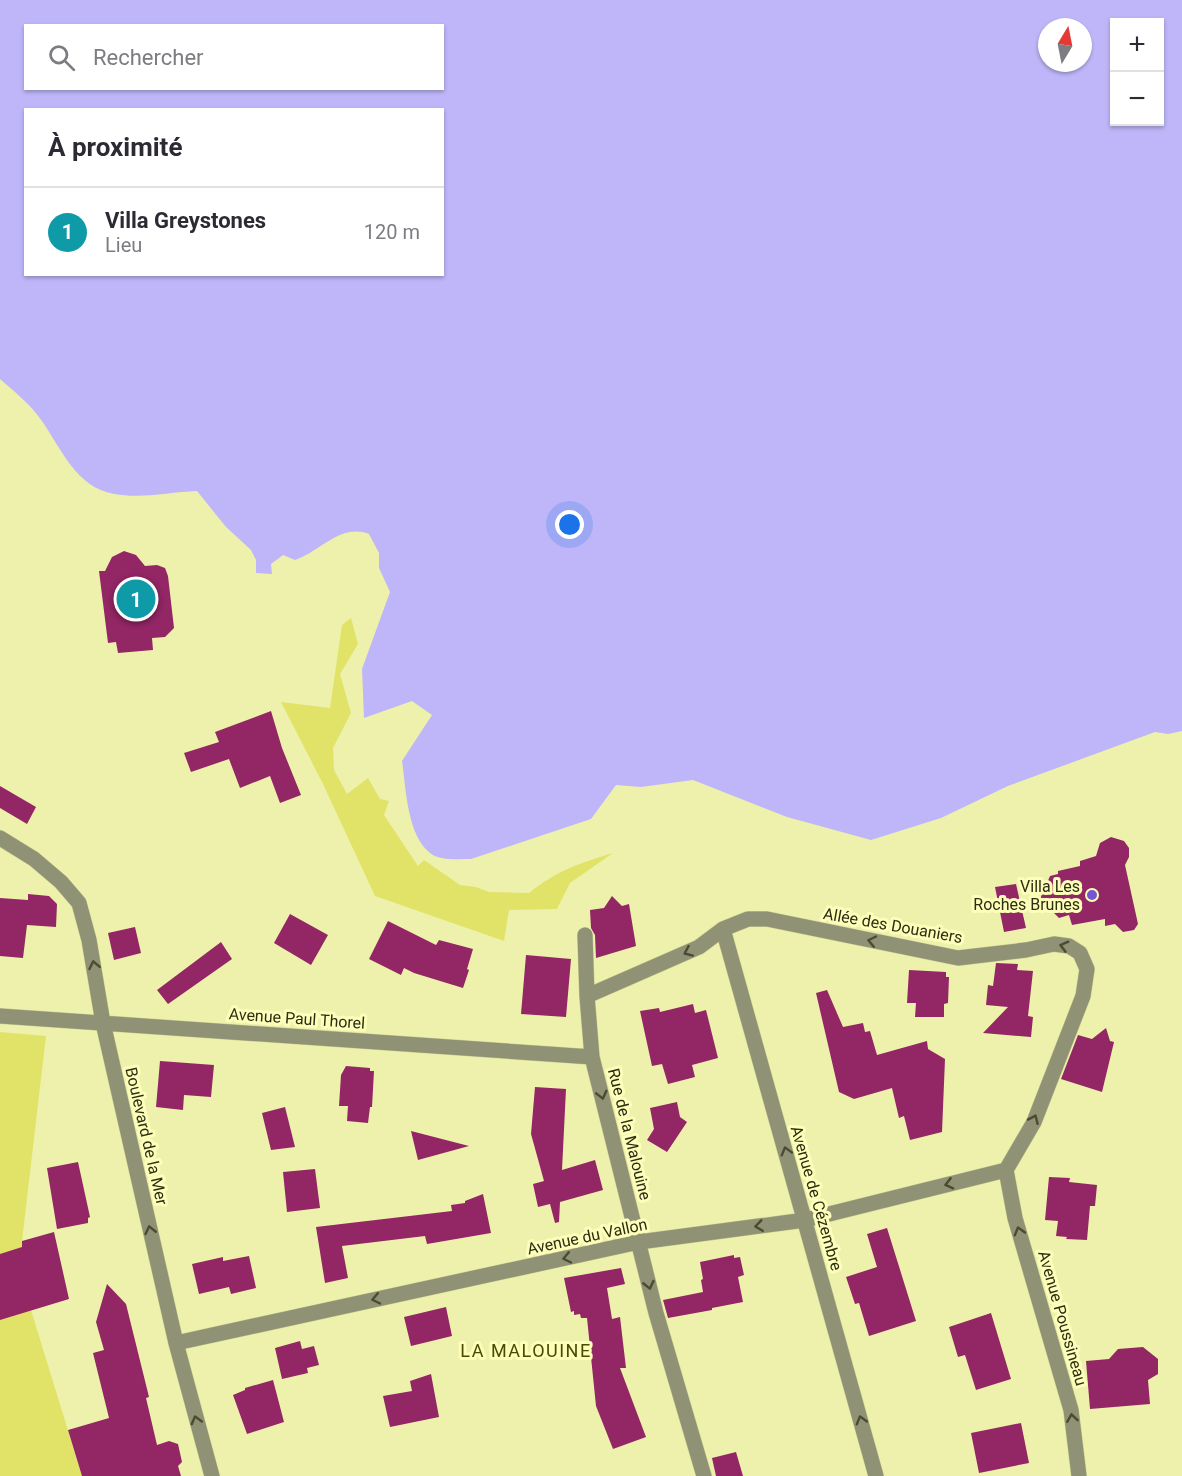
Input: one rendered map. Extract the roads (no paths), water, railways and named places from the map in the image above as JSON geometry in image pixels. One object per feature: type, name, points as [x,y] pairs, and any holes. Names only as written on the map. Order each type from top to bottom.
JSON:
[{"type":"street","name":"Boulevard de la Mer","points":[[0,838],[34,859],[61,882],[79,903],[89,940],[103,1023],[176,1343],[212,1476]]},
{"type":"street","name":"Allée des Douaniers","points":[[587,996],[699,947],[723,929],[748,919],[767,919],[958,958],[1026,950],[1054,944],[1069,946],[1080,953],[1087,969],[1083,996],[1034,1122],[1006,1170]]},
{"type":"street","name":"Avenue de Cézembre","points":[[723,929],[876,1476]]},
{"type":"street","name":"Rue de la Malouine","points":[[585,935],[592,1057],[656,1313],[704,1476]]},
{"type":"street","name":"Avenue Paul Thorel","points":[[0,1016],[592,1057]]},
{"type":"street","name":"Avenue du Vallon","points":[[176,1343],[639,1242],[805,1220],[1006,1170]]},
{"type":"street","name":"Avenue Poussineau","points":[[1006,1170],[1015,1218],[1071,1410],[1079,1476]]},
{"type":"place","name":"Villa Greystones","points":[[136,599]]},
{"type":"place","name":"Villa Les Roches Brunes","points":[[1092,895]]},
{"type":"district","name":"LA MALOUINE","points":[[526,1351]]}]
